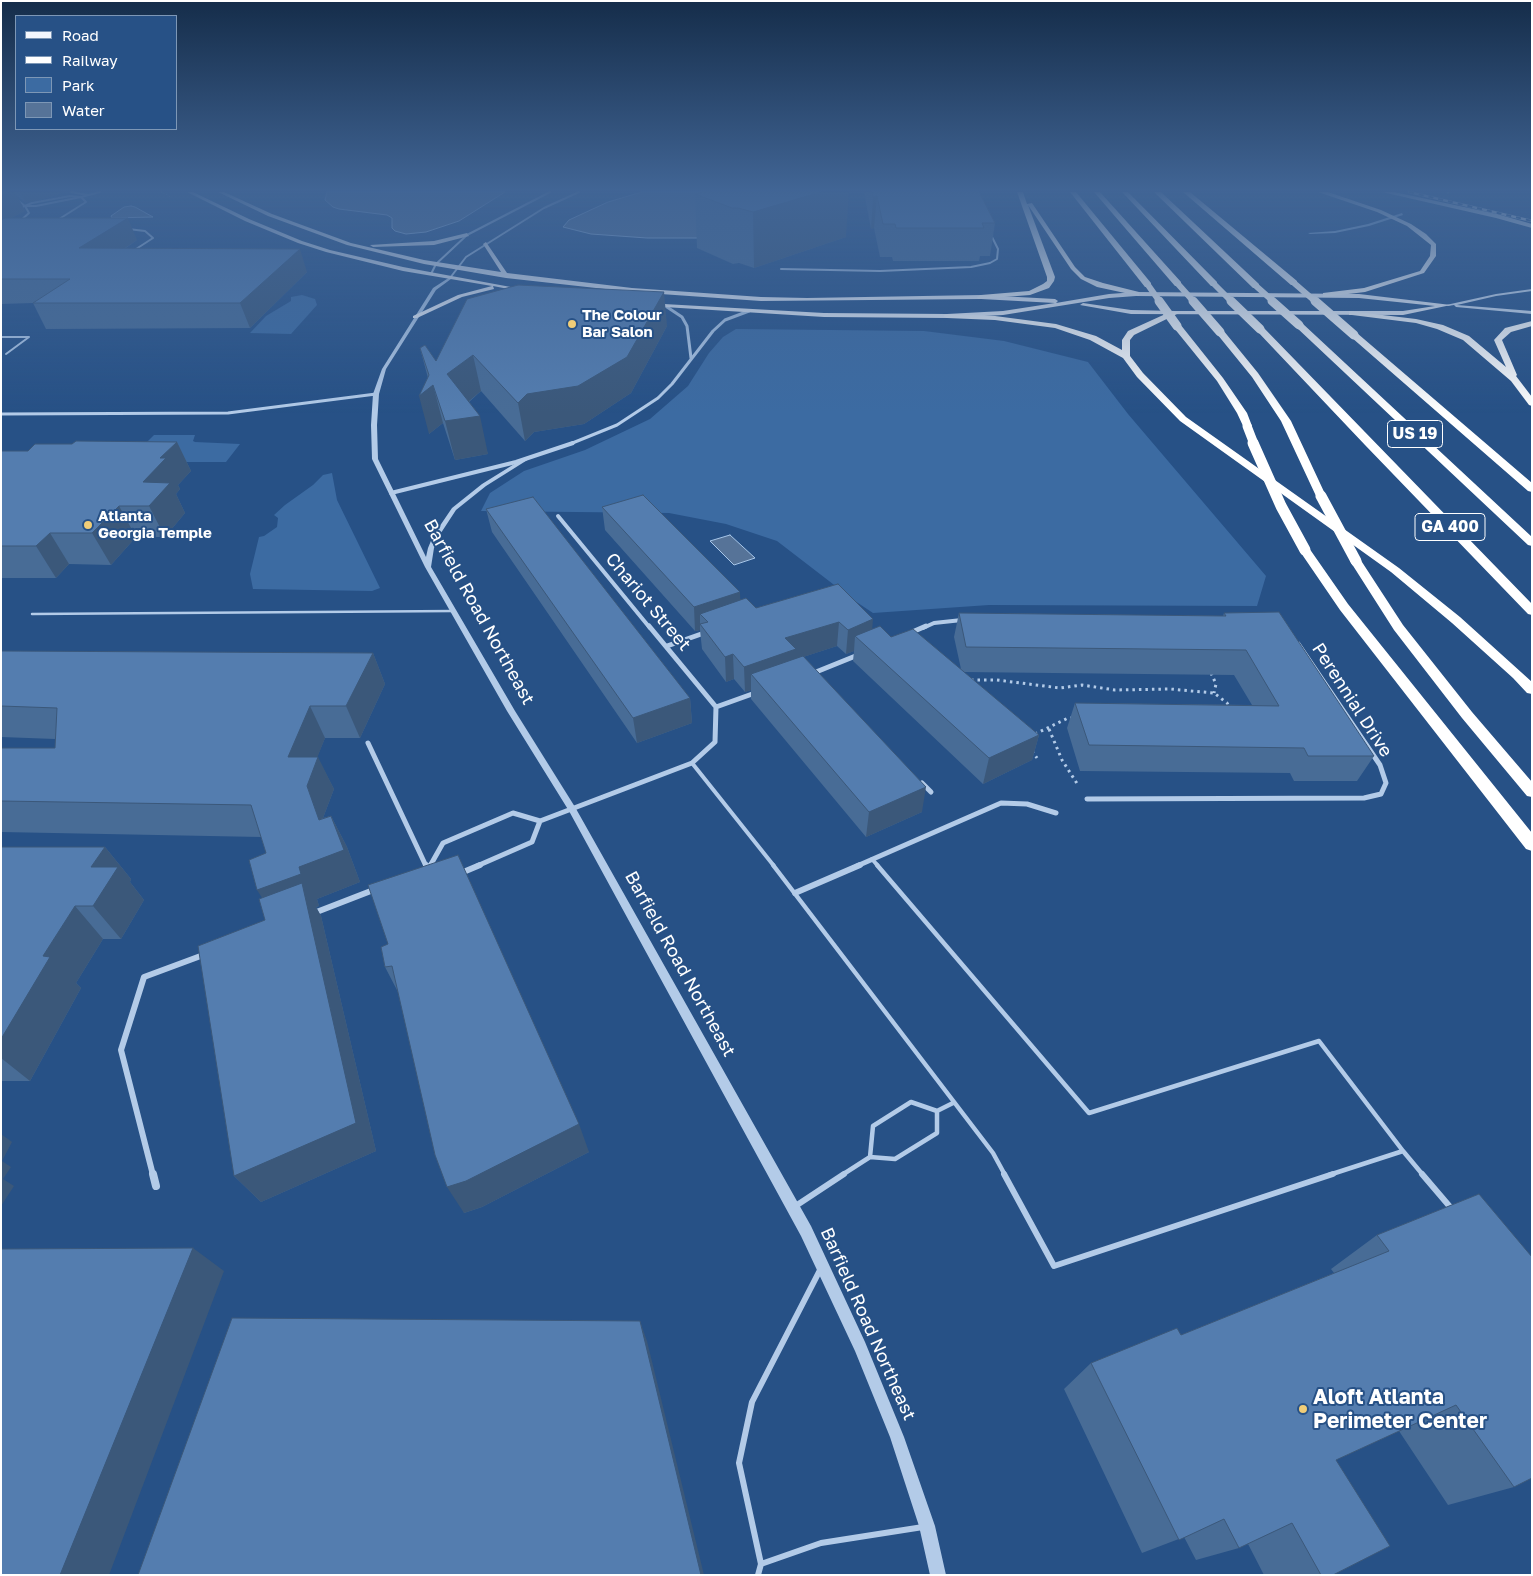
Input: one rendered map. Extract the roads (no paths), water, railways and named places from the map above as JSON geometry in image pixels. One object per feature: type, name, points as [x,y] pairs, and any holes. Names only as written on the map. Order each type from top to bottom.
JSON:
[{"type":"highway","points":[[980,297],[1030,293],[1046,286],[1051,277],[1047,266]]},
{"type":"highway","points":[[1070,266],[1083,278],[1100,285],[1136,294]]},
{"type":"highway","points":[[1133,266],[1220,380],[1242,413],[1280,506],[1305,550],[1344,607],[1532,845]]},
{"type":"highway","points":[[1162,266],[1255,375],[1286,421],[1321,496],[1356,561],[1398,627],[1467,715],[1532,792]]},
{"type":"highway","name":"GA 400","points":[[1196,266],[1260,329],[1532,611]]},
{"type":"highway","name":"US 19","points":[[1234,266],[1532,543]]},
{"type":"highway","name":"US 19","points":[[1273,266],[1532,489]]},
{"type":"highway","points":[[1326,295],[1365,290],[1422,272],[1426,266]]},
{"type":"highway","points":[[1126,356],[1126,340],[1132,333],[1175,313]]},
{"type":"highway","points":[[1352,313],[1416,321],[1454,332],[1476,345],[1514,379],[1532,403]]},
{"type":"highway","points":[[947,316],[995,318],[1056,326],[1093,338],[1126,356],[1140,375],[1183,419],[1396,570],[1470,632],[1532,690]]},
{"type":"highway","points":[[1514,379],[1498,340],[1508,330],[1532,322]]},
{"type":"main road","points":[[390,266],[450,278],[533,291]]},
{"type":"main road","points":[[444,266],[506,276],[603,288],[761,299],[1012,298],[1072,303],[1131,312],[1175,313],[1403,313],[1496,294],[1532,290]]},
{"type":"main road","points":[[499,266],[506,276]]},
{"type":"main road","points":[[415,317],[460,296],[497,286]]},
{"type":"main road","points":[[645,303],[824,315],[947,316],[1003,313],[1109,296],[1136,294],[1326,295],[1385,298],[1532,313]]},
{"type":"street","points":[[435,266],[431,274],[435,287],[450,278],[459,266]]},
{"type":"street","name":"Barfield Road Northeast","points":[[435,287],[384,369],[376,394],[374,425],[375,459],[428,567],[511,710],[572,809],[792,1208],[822,1266],[860,1348],[896,1437],[927,1526],[938,1575]]},
{"type":"street","points":[[664,305],[682,316],[687,326],[691,358]]},
{"type":"street","points":[[391,493],[526,459],[588,438],[617,425],[640,412],[658,398],[672,384],[713,330],[725,320],[749,311]]},
{"type":"street","points":[[1,414],[228,413],[376,394]]},
{"type":"street","points":[[428,567],[431,548],[436,536],[454,509],[484,485],[526,459]]},
{"type":"street","name":"Chariot Street","points":[[558,516],[716,707]]},
{"type":"street","points":[[905,636],[934,623],[951,620],[971,621]]},
{"type":"street","points":[[667,646],[714,630]]},
{"type":"street","name":"Perennial Drive","points":[[1087,799],[1364,798],[1380,794],[1386,783],[1380,765],[1303,649],[1292,638]]},
{"type":"street","points":[[804,676],[863,653]]},
{"type":"street","points":[[812,673],[819,680]]},
{"type":"street","points":[[428,870],[443,843],[513,813],[540,821],[692,763],[715,742],[716,707],[760,692]]},
{"type":"street","points":[[368,743],[428,870]]},
{"type":"street","points":[[917,778],[931,792]]},
{"type":"street","points":[[795,893],[1001,803],[1027,804],[1056,813]]},
{"type":"street","points":[[453,872],[461,873],[532,842],[540,821]]},
{"type":"street","points":[[419,873],[436,870]]},
{"type":"street","points":[[309,915],[382,887]]},
{"type":"street","points":[[156,1186],[121,1050],[144,977],[218,950]]},
{"type":"lane","points":[[782,269],[856,272],[931,270],[978,266]]},
{"type":"lane","points":[[1,337],[29,337],[6,354]]},
{"type":"lane","points":[[32,614],[454,611]]},
{"type":"lane","points":[[692,763],[795,893],[912,1046],[953,1103],[993,1153],[1054,1266],[1403,1150]]},
{"type":"lane","points":[[872,860],[1089,1113],[1319,1041],[1403,1150],[1453,1210]]},
{"type":"lane","points":[[870,1157],[873,1126],[911,1102],[937,1111],[953,1103]]},
{"type":"lane","points":[[792,1208],[870,1157],[895,1159],[937,1133],[937,1111]]},
{"type":"lane","points":[[758,1575],[760,1564],[739,1463],[752,1402],[822,1266]]},
{"type":"lane","points":[[760,1564],[821,1542],[927,1526]]},
{"type":"water","points":[[730,535],[755,558],[734,565],[710,541]]},
{"type":"place","name":"The Colour Bar Salon","points":[[572,324]]},
{"type":"place","name":"Atlanta Georgia Temple","points":[[88,525]]},
{"type":"place","name":"Aloft Atlanta Perimeter Center","points":[[1303,1409]]}]
